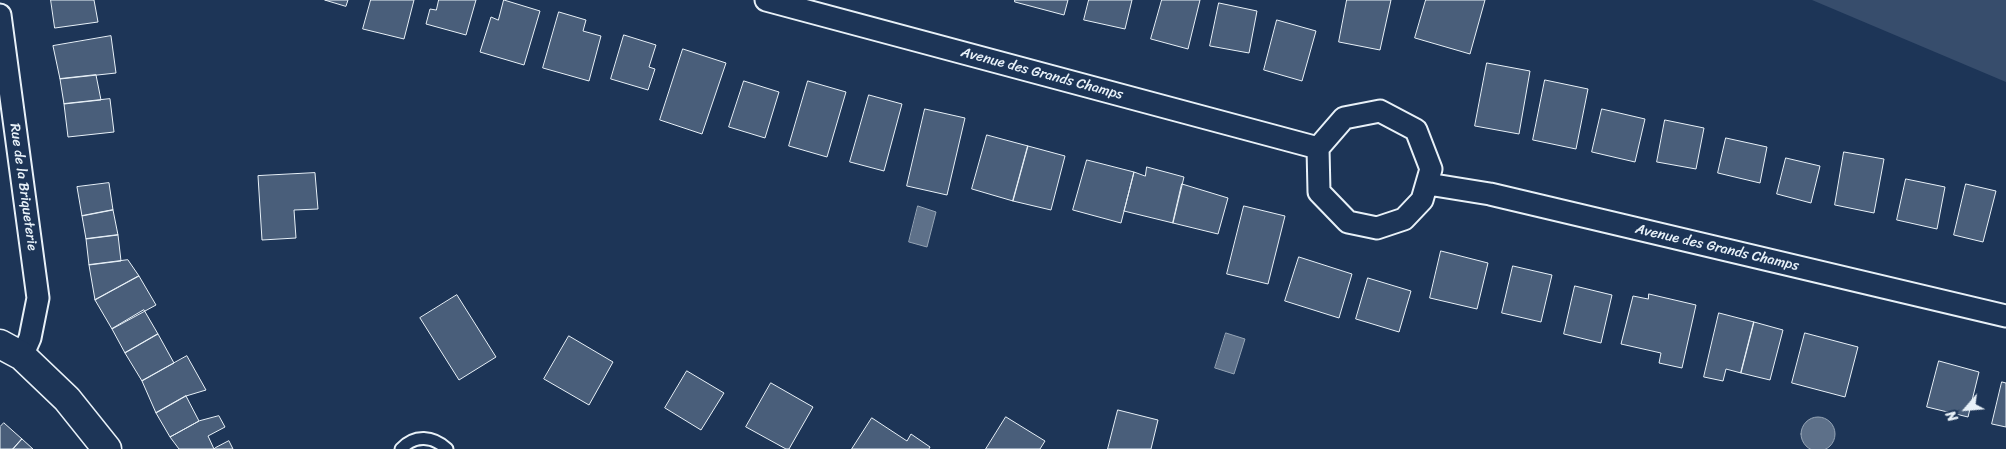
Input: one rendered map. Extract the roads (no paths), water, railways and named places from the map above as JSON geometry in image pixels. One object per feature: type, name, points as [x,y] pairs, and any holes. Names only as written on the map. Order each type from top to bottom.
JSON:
[{"type":"street","name":"Avenue des Grands Champs","points":[[766,0],[1318,148]]},
{"type":"street","name":"Rue de la Briqueterie","points":[[0,15],[38,298],[30,338],[11,350]]},
{"type":"street","points":[[1380,111],[1416,130],[1431,169],[1422,200],[1404,219],[1377,228],[1348,222],[1319,192],[1318,148],[1344,118],[1380,111]]},
{"type":"street","name":"Avenue des Grands Champs","points":[[1428,184],[1490,194],[2006,316]]},
{"type":"street","points":[[11,350],[68,398],[107,449]]},
{"type":"lane","points":[[401,449],[410,441],[428,438],[447,449]]}]
